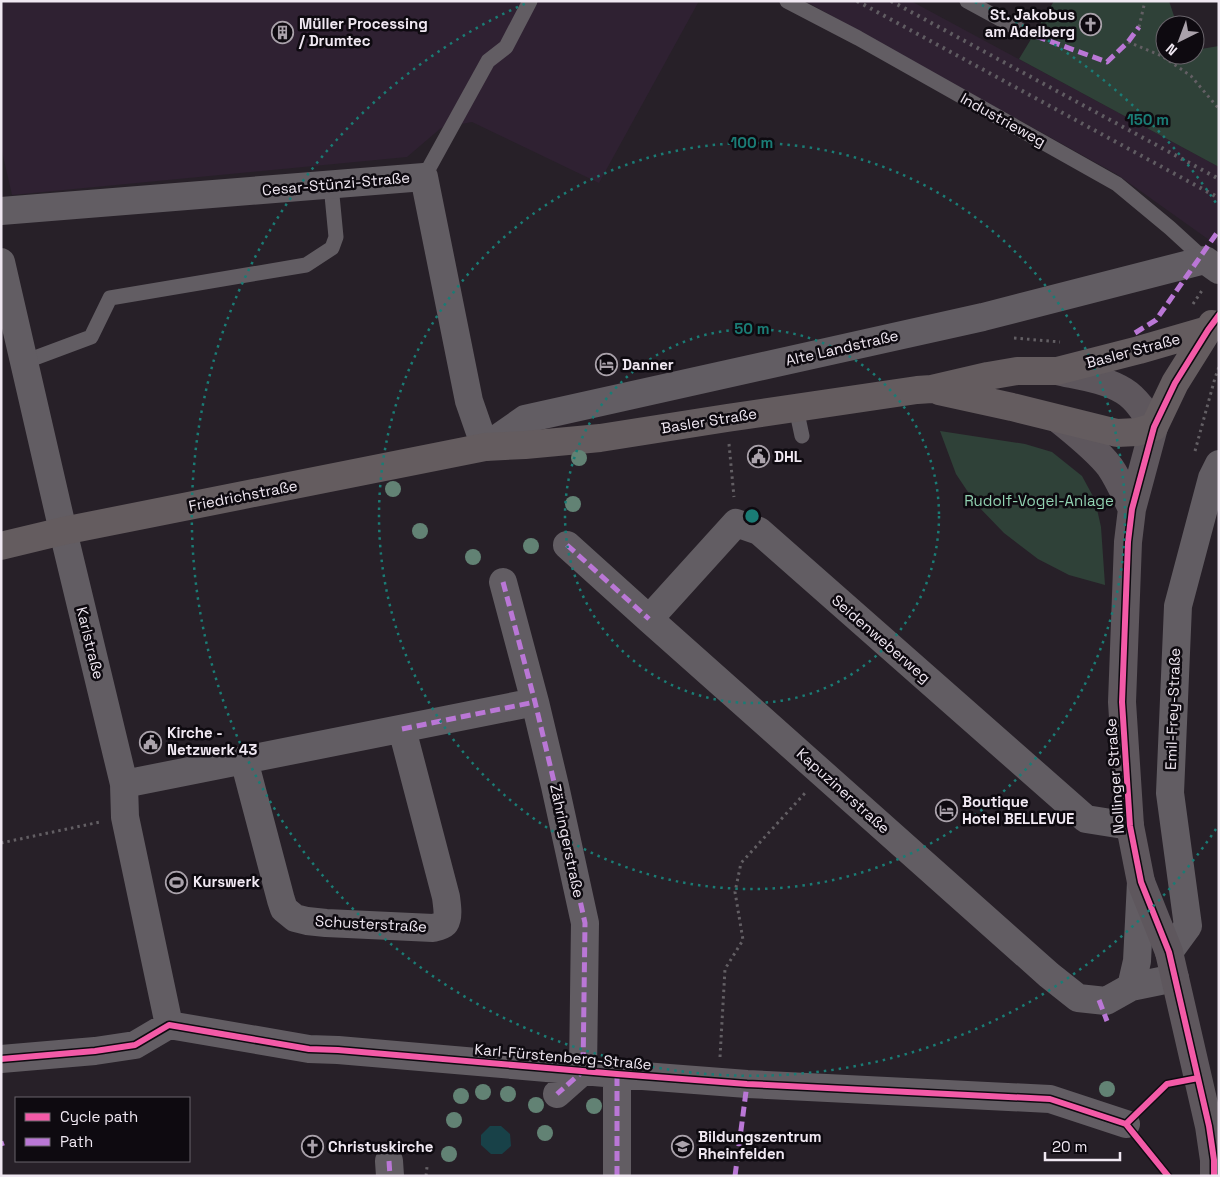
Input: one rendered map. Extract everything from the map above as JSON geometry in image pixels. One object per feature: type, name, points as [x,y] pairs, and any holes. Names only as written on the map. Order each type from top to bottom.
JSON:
[{"type":"main road","name":"Basler Straße","points":[[1057,372],[1139,350],[1213,322]]},
{"type":"main road","name":"Basler Straße","points":[[932,389],[1117,433],[1137,432],[1154,427],[1174,383],[1213,322]]},
{"type":"main road","name":"Basler Straße","points":[[485,447],[600,438],[932,389],[1017,371],[1057,372],[1107,383],[1125,392],[1142,408],[1154,427]]},
{"type":"main road","points":[[1058,419],[1088,444],[1110,467],[1132,509]]},
{"type":"main road","name":"Nollinger Straße","points":[[1154,427],[1132,509],[1128,542],[1122,702],[1130,826],[1141,882],[1169,952],[1198,1078],[1214,1126],[1214,1176]]},
{"type":"main road","name":"Friedrichstraße","points":[[1,546],[63,531],[485,447]]},
{"type":"street","name":"Cesar-Stünzi-Straße","points":[[1,211],[424,177],[468,401],[485,447]]},
{"type":"street","name":"Karlstraße","points":[[1,262],[124,784],[125,817],[169,1025]]},
{"type":"street","name":"Alte Landstraße","points":[[485,447],[526,419],[1212,265]]},
{"type":"street","name":"Emil-Frey-Straße","points":[[1169,952],[1188,926],[1170,793],[1178,606],[1212,478],[1206,460]]},
{"type":"street","points":[[649,619],[736,523]]},
{"type":"street","name":"Seidenweberweg","points":[[736,523],[759,531],[1086,818],[1130,826]]},
{"type":"street","name":"Kapuzinerstraße","points":[[567,545],[1049,975],[1078,998],[1103,1010],[1106,1001],[1131,987],[1175,978]]},
{"type":"street","name":"Zähringerstraße","points":[[503,582],[535,702],[585,923],[583,1071]]},
{"type":"street","points":[[124,784],[535,702]]},
{"type":"street","name":"Schusterstraße","points":[[244,760],[284,909],[295,918],[326,924],[433,928],[445,922],[447,912],[446,897],[402,729]]},
{"type":"street","points":[[1131,987],[1137,961],[1141,882]]},
{"type":"street","points":[[1,1059],[96,1051],[135,1044],[169,1025]]},
{"type":"street","name":"Karl-Fürstenberg-Straße","points":[[169,1025],[309,1049],[747,1084],[1050,1099],[1126,1124]]},
{"type":"street","points":[[557,1094],[583,1071]]},
{"type":"street","points":[[616,1176],[617,1074]]},
{"type":"lane","points":[[424,177],[488,61],[506,47],[530,1]]},
{"type":"lane","name":"Industrieweg","points":[[787,1],[858,38],[1118,184],[1212,265]]},
{"type":"lane","points":[[967,1],[1022,31]]},
{"type":"lane","points":[[24,362],[91,337],[110,298],[306,265],[332,248],[336,236],[331,185]]},
{"type":"lane","points":[[796,408],[802,436]]},
{"type":"path","points":[[1139,27],[1144,1]]},
{"type":"path","points":[[1128,42],[1162,56],[1191,76],[1219,109]]},
{"type":"path","points":[[982,317],[1011,338],[1060,342]]},
{"type":"path","points":[[1206,460],[1215,378],[1219,367]]},
{"type":"path","points":[[727,418],[736,523]]},
{"type":"path","points":[[747,1084],[720,1058],[725,970],[743,940],[735,892],[741,864],[823,773]]},
{"type":"path","points":[[1,843],[125,817]]},
{"type":"path","points":[[1168,1176],[1126,1124],[1167,1084],[1198,1078]]},
{"type":"path","points":[[426,1176],[427,1167]]},
{"type":"shaded area","points":[[1,1],[699,1],[599,183],[472,122],[441,128],[407,157],[12,195],[1,147]]},
{"type":"shaded area","points":[[805,1],[911,1],[1219,167],[1219,247],[1118,175]]},
{"type":"green space","points":[[1054,1],[1169,1],[1174,15],[1155,15],[1155,65],[1205,65],[1205,48],[1219,46],[1219,167],[1019,59]]},
{"type":"green space","name":"Rudolf-Vogel-Anlage","points":[[940,431],[1025,444],[1052,452],[1082,476],[1095,500],[1101,527],[1105,585],[1069,575],[1038,559],[1004,533],[976,504],[956,474]]},
{"type":"water","points":[[490,1126],[501,1126],[510,1134],[511,1146],[502,1154],[491,1154],[481,1145],[481,1135]]},
{"type":"railway","points":[[857,1],[1219,198]]},
{"type":"railway","points":[[891,1],[1219,179]]},
{"type":"marked path","points":[[1022,31],[1107,62],[1128,42],[1139,27]]},
{"type":"marked path","points":[[1135,333],[1156,320],[1219,230]]},
{"type":"marked path","points":[[567,545],[649,619]]},
{"type":"marked path","points":[[503,582],[535,702],[585,923],[583,1071],[557,1094]]},
{"type":"marked path","points":[[402,729],[535,702]]},
{"type":"marked path","points":[[1099,1000],[1107,1021]]},
{"type":"marked path","points":[[617,1074],[617,1176]]},
{"type":"marked path","points":[[735,1176],[747,1084]]},
{"type":"marked path","points":[[389,1161],[390,1176]]},
{"type":"cycle path","points":[[1214,1176],[1214,1160],[1209,1126],[1169,952],[1141,882],[1130,826],[1122,702],[1128,542],[1132,509],[1154,427],[1175,383],[1219,315]]},
{"type":"cycle path","points":[[1,1059],[95,1051],[135,1045],[169,1025],[309,1049],[747,1084],[1050,1099],[1126,1124]]},
{"type":"cycle path","points":[[1126,1124],[1167,1084],[1198,1078]]},
{"type":"cycle path","points":[[1126,1124],[1168,1176]]},
{"type":"place","name":"St. Jakobus am Adelberg","points":[[1091,24]]},
{"type":"place","name":"Müller Processing / Drumtec","points":[[283,33]]},
{"type":"place","name":"Danner","points":[[606,365]]},
{"type":"place","name":"DHL","points":[[758,457]]},
{"type":"place","name":"Kirche - Netzwerk 43","points":[[151,742]]},
{"type":"place","name":"Boutique Hotel BELLEVUE","points":[[946,811]]},
{"type":"place","name":"Kurswerk","points":[[177,882]]},
{"type":"place","name":"Bildungszentrum Rheinfelden","points":[[682,1146]]},
{"type":"place","name":"Christuskirche","points":[[312,1147]]}]
